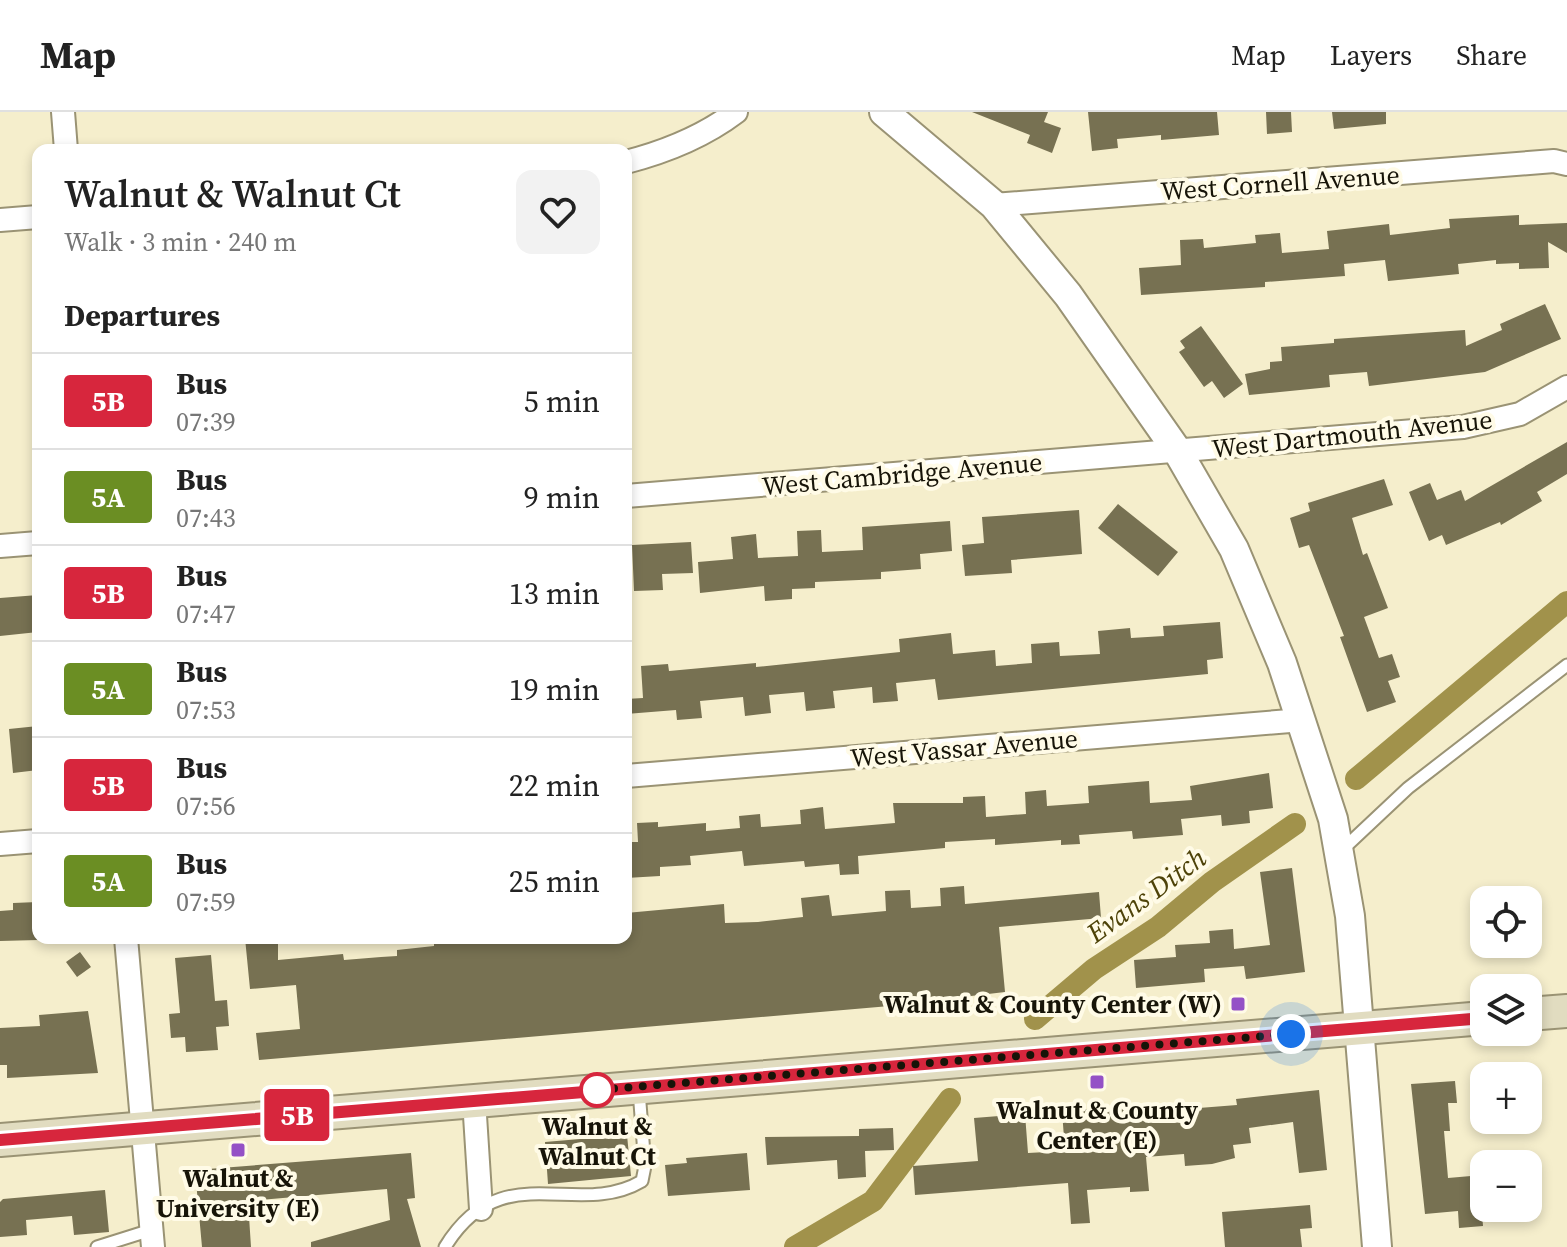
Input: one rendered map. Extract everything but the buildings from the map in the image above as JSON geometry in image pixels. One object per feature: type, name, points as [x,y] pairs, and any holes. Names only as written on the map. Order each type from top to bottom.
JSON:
[{"type":"main road","points":[[1542,1013],[1567,1011]]},
{"type":"main road","points":[[0,1140],[1470,1019]]},
{"type":"street","points":[[63,112],[66,144]]},
{"type":"street","points":[[632,160],[657,154],[716,127],[736,112]]},
{"type":"street","points":[[884,112],[994,205],[1068,295],[1178,452],[1234,549],[1302,720],[1333,819],[1350,916],[1377,1247]]},
{"type":"street","name":"West Cornell Avenue","points":[[994,205],[1554,161],[1567,164]]},
{"type":"street","points":[[0,220],[32,217]]},
{"type":"street","name":"West Dartmouth Avenue","points":[[1178,452],[1463,427],[1520,414],[1567,387]]},
{"type":"street","name":"West Cambridge Avenue","points":[[632,496],[1178,452]]},
{"type":"street","points":[[0,546],[32,543]]},
{"type":"street","name":"West Vassar Avenue","points":[[632,776],[1302,720]]},
{"type":"street","points":[[0,844],[32,841]]},
{"type":"street","points":[[126,944],[152,1238]]},
{"type":"street","points":[[474,1100],[481,1209]]},
{"type":"lane","points":[[1339,854],[1408,788],[1567,665]]},
{"type":"lane","points":[[445,1247],[481,1209],[515,1193],[605,1193],[630,1188],[642,1181],[645,1166],[639,1087]]},
{"type":"lane","points":[[97,1247],[152,1238]]},
{"type":"waterway","name":"Evans Ditch","points":[[1356,779],[1567,602]]},
{"type":"waterway","name":"Evans Ditch","points":[[1035,1019],[1094,969],[1158,927],[1212,882],[1295,824]]},
{"type":"waterway","name":"Evans Ditch","points":[[795,1247],[873,1201],[950,1099]]},
{"type":"bus line","name":"5B","points":[[0,1140],[1470,1019]]},
{"type":"place","name":"Walnut & County Center (W)","points":[[1238,1004]]},
{"type":"place","name":"Walnut & County Center (E)","points":[[1097,1082]]},
{"type":"place","name":"Walnut & Walnut Ct","points":[[597,1090]]},
{"type":"place","name":"Walnut & University (E)","points":[[238,1150]]},
{"type":"route","points":[[597,1090],[584,1091],[1291,1034]]}]
